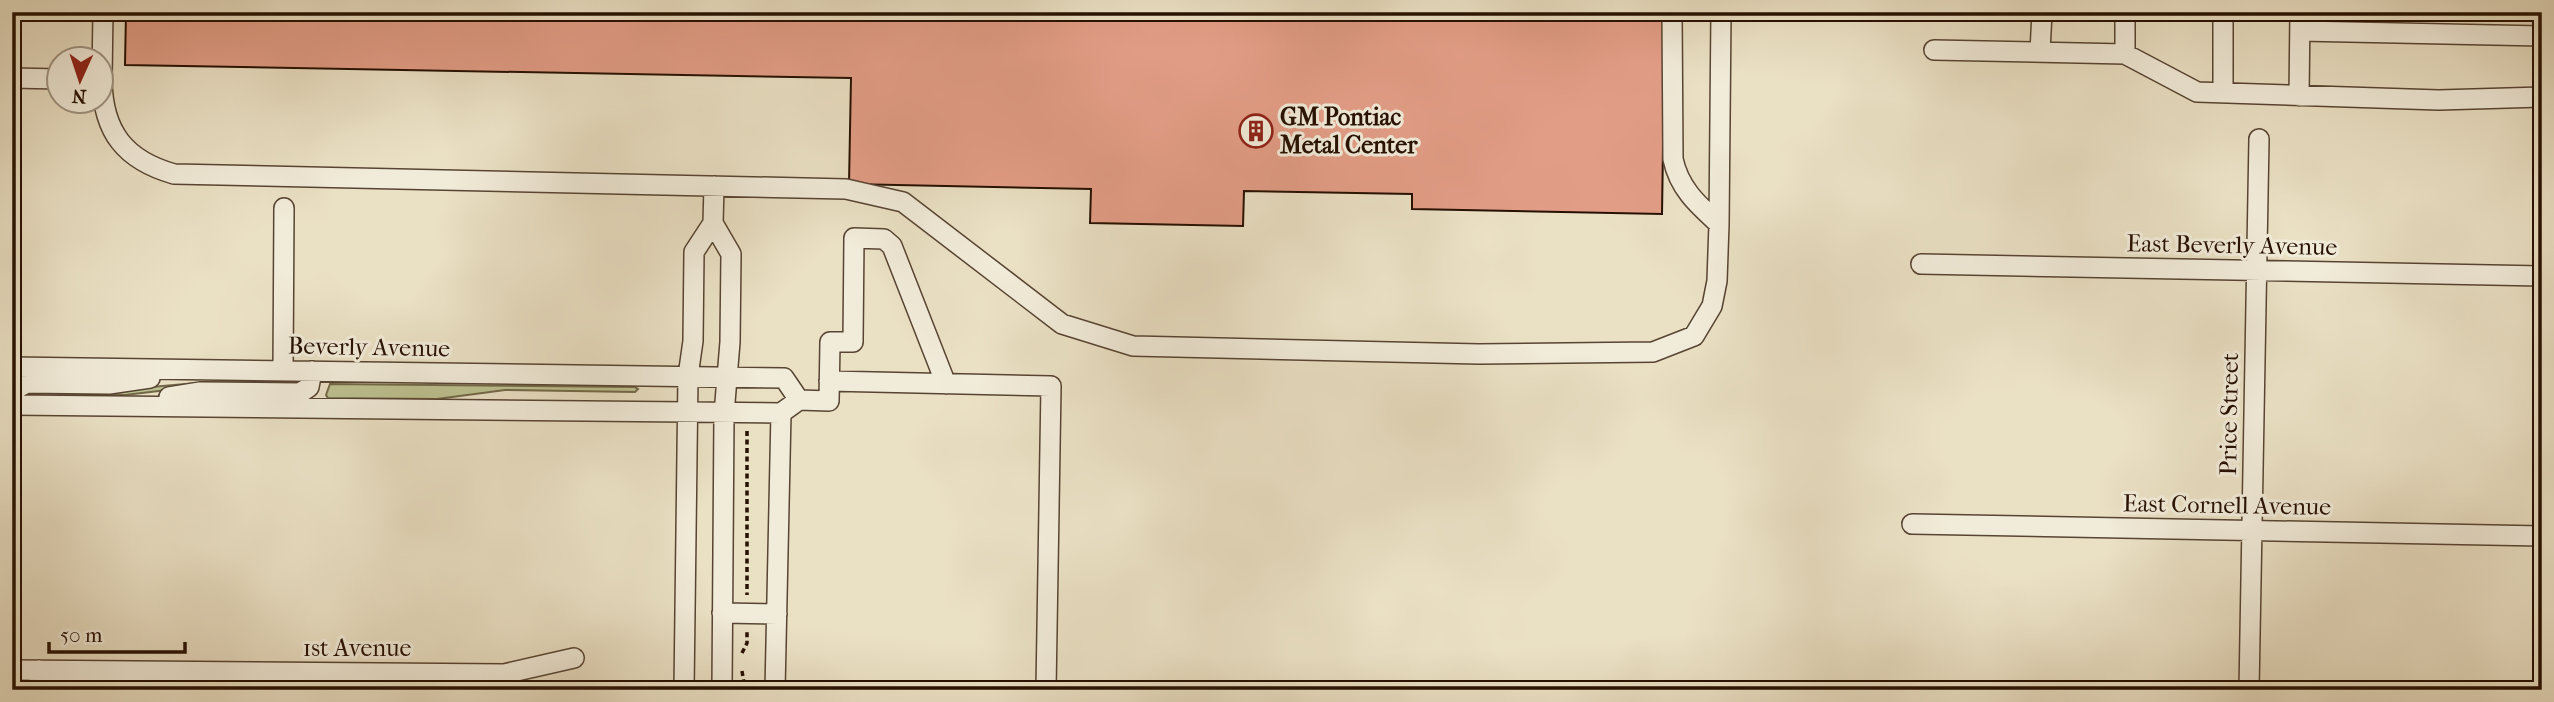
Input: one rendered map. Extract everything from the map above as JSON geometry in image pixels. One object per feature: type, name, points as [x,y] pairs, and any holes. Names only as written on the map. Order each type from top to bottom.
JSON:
[{"type":"street","points":[[102,46],[103,12]]},
{"type":"street","points":[[1672,12],[1672,159],[1677,179],[1694,202],[1719,224]]},
{"type":"street","points":[[106,116],[122,145],[154,168],[174,174],[846,189],[903,202],[1062,324],[1133,346],[1479,354],[1653,352],[1694,336],[1713,306],[1717,281],[1719,224],[1721,12]]},
{"type":"street","points":[[2040,52],[2042,12]]},
{"type":"street","points":[[2125,12],[2125,54]]},
{"type":"street","points":[[2222,93],[2223,12]]},
{"type":"street","points":[[2299,96],[2300,22],[2542,36]]},
{"type":"street","points":[[1934,50],[2125,54],[2197,92],[2439,100],[2542,97]]},
{"type":"street","points":[[12,78],[46,79]]},
{"type":"street","name":"Price Street","points":[[2249,690],[2259,139]]},
{"type":"street","points":[[686,684],[687,414],[688,376],[693,341],[694,252],[713,223],[714,186]]},
{"type":"street","points":[[283,371],[284,208]]},
{"type":"street","points":[[713,223],[731,254],[730,342],[724,414],[722,690]]},
{"type":"street","points":[[206,370],[109,384],[27,383],[16,389],[13,405],[781,413],[799,400],[829,401],[830,342],[853,342],[854,238],[884,239],[892,246],[946,384]]},
{"type":"street","name":"East Beverly Avenue","points":[[1921,264],[2542,276]]},
{"type":"street","name":"Beverly Avenue","points":[[12,367],[784,378],[799,400]]},
{"type":"street","points":[[116,406],[200,392],[300,393],[311,384],[312,371]]},
{"type":"street","points":[[829,382],[1051,386],[1046,690]]},
{"type":"street","points":[[775,690],[781,413]]},
{"type":"street","name":"East Cornell Avenue","points":[[1912,524],[2542,536]]},
{"type":"street","points":[[722,612],[777,614]]},
{"type":"street","name":"1st Avenue","points":[[12,670],[39,680],[504,674],[574,657]]},
{"type":"path","points":[[746,690],[742,651],[747,643],[747,429]]},
{"type":"green space","points":[[208,382],[298,384],[201,386],[125,395],[29,391],[117,390]]},
{"type":"green space","points":[[330,384],[638,389],[635,392],[505,390],[437,399],[328,398],[326,395]]},
{"type":"building","name":"GM Pontiac Metal Center","points":[[126,12],[1665,12],[1662,214],[1412,209],[1412,194],[1244,191],[1243,226],[1090,223],[1091,189],[849,184],[851,78],[125,65]]},
{"type":"place","name":"GM Pontiac Metal Center","points":[[1256,131]]}]
